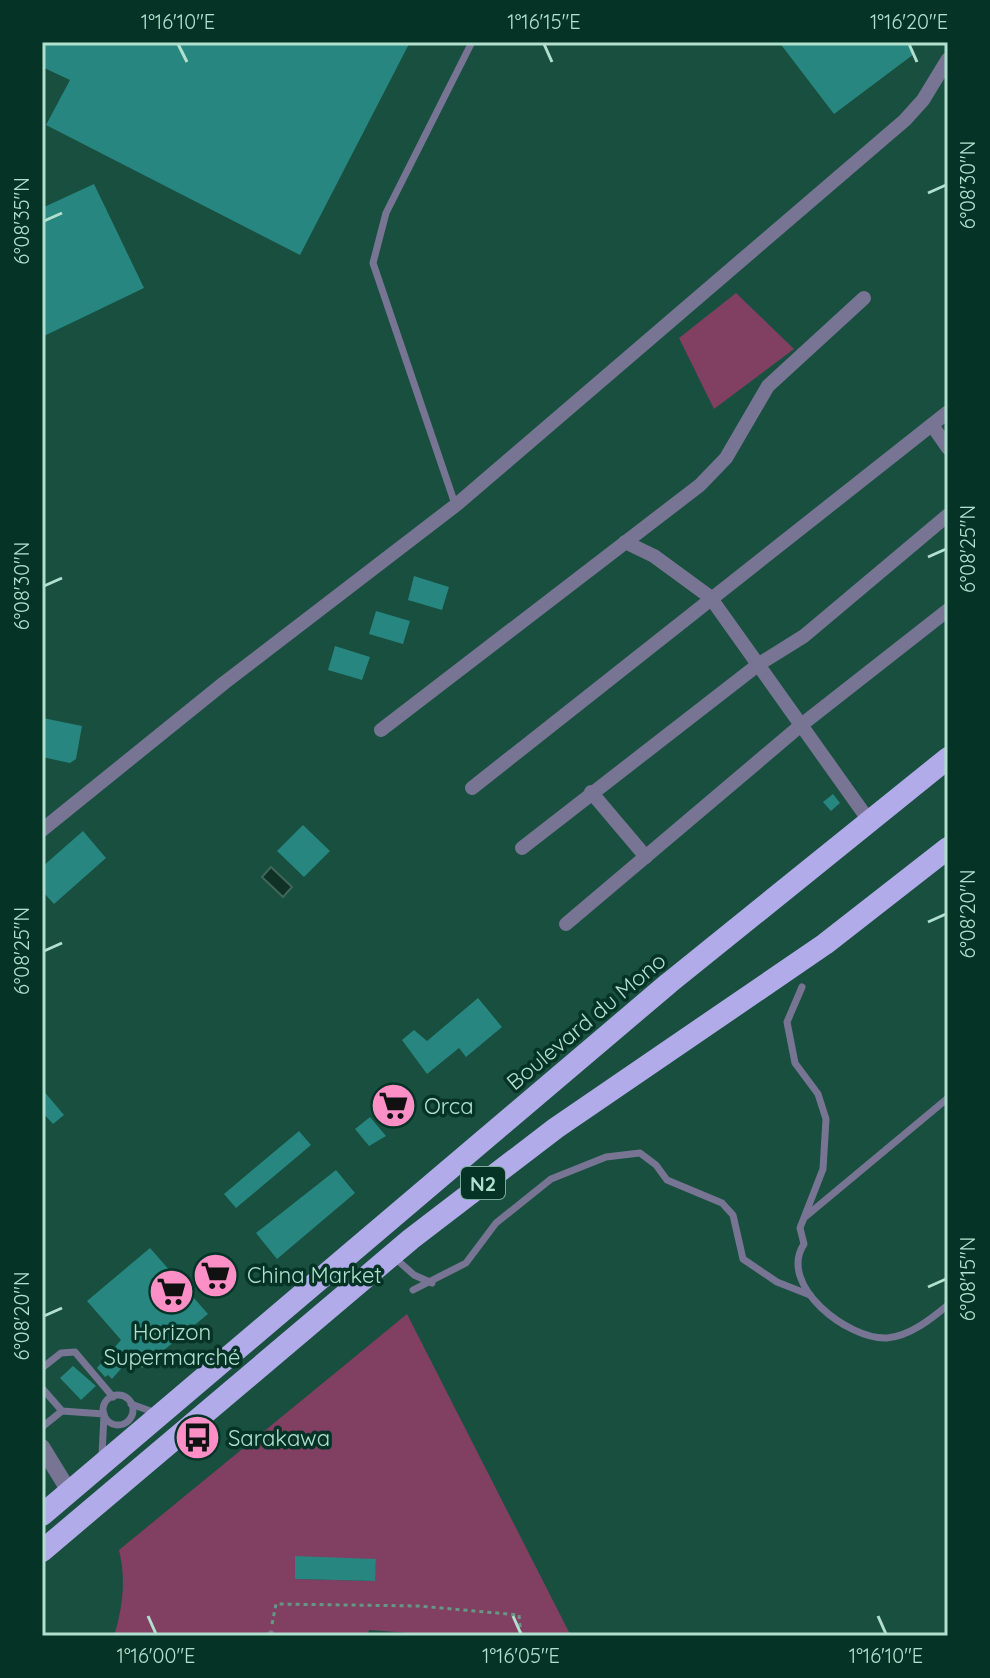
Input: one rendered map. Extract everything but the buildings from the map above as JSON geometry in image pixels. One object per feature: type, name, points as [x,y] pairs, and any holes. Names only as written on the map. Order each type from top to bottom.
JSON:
[{"type":"highway","name":"Boulevard du Mono","points":[[42,1515],[101,1461],[669,983],[948,758]]},
{"type":"highway","name":"N2","points":[[42,1551],[391,1255],[556,1128],[825,944],[948,848]]},
{"type":"street","points":[[42,830],[224,683],[456,505],[905,120],[923,100],[948,59]]},
{"type":"street","points":[[381,730],[700,485],[726,458],[768,386],[864,298]]},
{"type":"street","points":[[472,788],[948,412]]},
{"type":"street","points":[[932,425],[948,448]]},
{"type":"street","points":[[522,848],[759,664],[804,636],[948,515]]},
{"type":"street","points":[[625,542],[654,556],[710,597],[870,822]]},
{"type":"street","points":[[566,924],[800,726],[948,610]]},
{"type":"street","points":[[591,792],[646,857]]},
{"type":"street","points":[[42,1447],[69,1491]]},
{"type":"lane","points":[[456,505],[373,263],[386,213],[472,42]]},
{"type":"lane","points":[[802,987],[787,1022],[795,1063],[818,1094],[826,1119],[823,1169],[800,1228],[804,1244],[798,1253],[799,1264],[810,1295]]},
{"type":"lane","points":[[805,1217],[948,1098]]},
{"type":"lane","points":[[413,1290],[466,1263],[496,1223],[551,1179],[606,1157],[640,1153],[656,1165],[667,1180],[728,1209],[733,1215],[743,1259],[777,1282],[810,1295],[839,1323],[871,1336],[887,1338],[948,1314]]},
{"type":"lane","points":[[391,1255],[414,1275],[432,1283]]},
{"type":"lane","points":[[930,1321],[948,1305]]},
{"type":"lane","points":[[42,1368],[61,1353],[75,1352],[113,1397]]},
{"type":"lane","points":[[42,1388],[62,1411]]},
{"type":"lane","points":[[101,1461],[105,1404],[113,1397],[124,1397],[131,1404],[159,1414]]},
{"type":"lane","points":[[104,1414],[110,1423],[123,1424],[131,1418],[131,1404]]},
{"type":"lane","points":[[42,1427],[62,1411],[104,1414]]},
{"type":"path","points":[[270,1635],[276,1604],[419,1606],[519,1615],[521,1636]]},
{"type":"shaded area","points":[[736,293],[794,349],[714,409],[679,338]]},
{"type":"shaded area","points":[[271,867],[292,887],[283,897],[262,877]]},
{"type":"shaded area","points":[[407,1314],[571,1636],[410,1636],[409,1633],[369,1630],[368,1636],[114,1636],[122,1593],[119,1550]],"holes":[[[376,1560],[374,1581],[296,1579]]]},
{"type":"place","name":"Orca","points":[[393,1106]]},
{"type":"place","name":"China Market","points":[[216,1275]]},
{"type":"place","name":"Horizon Supermarché","points":[[172,1291]]},
{"type":"place","name":"Sarakawa","points":[[197,1438]]}]
